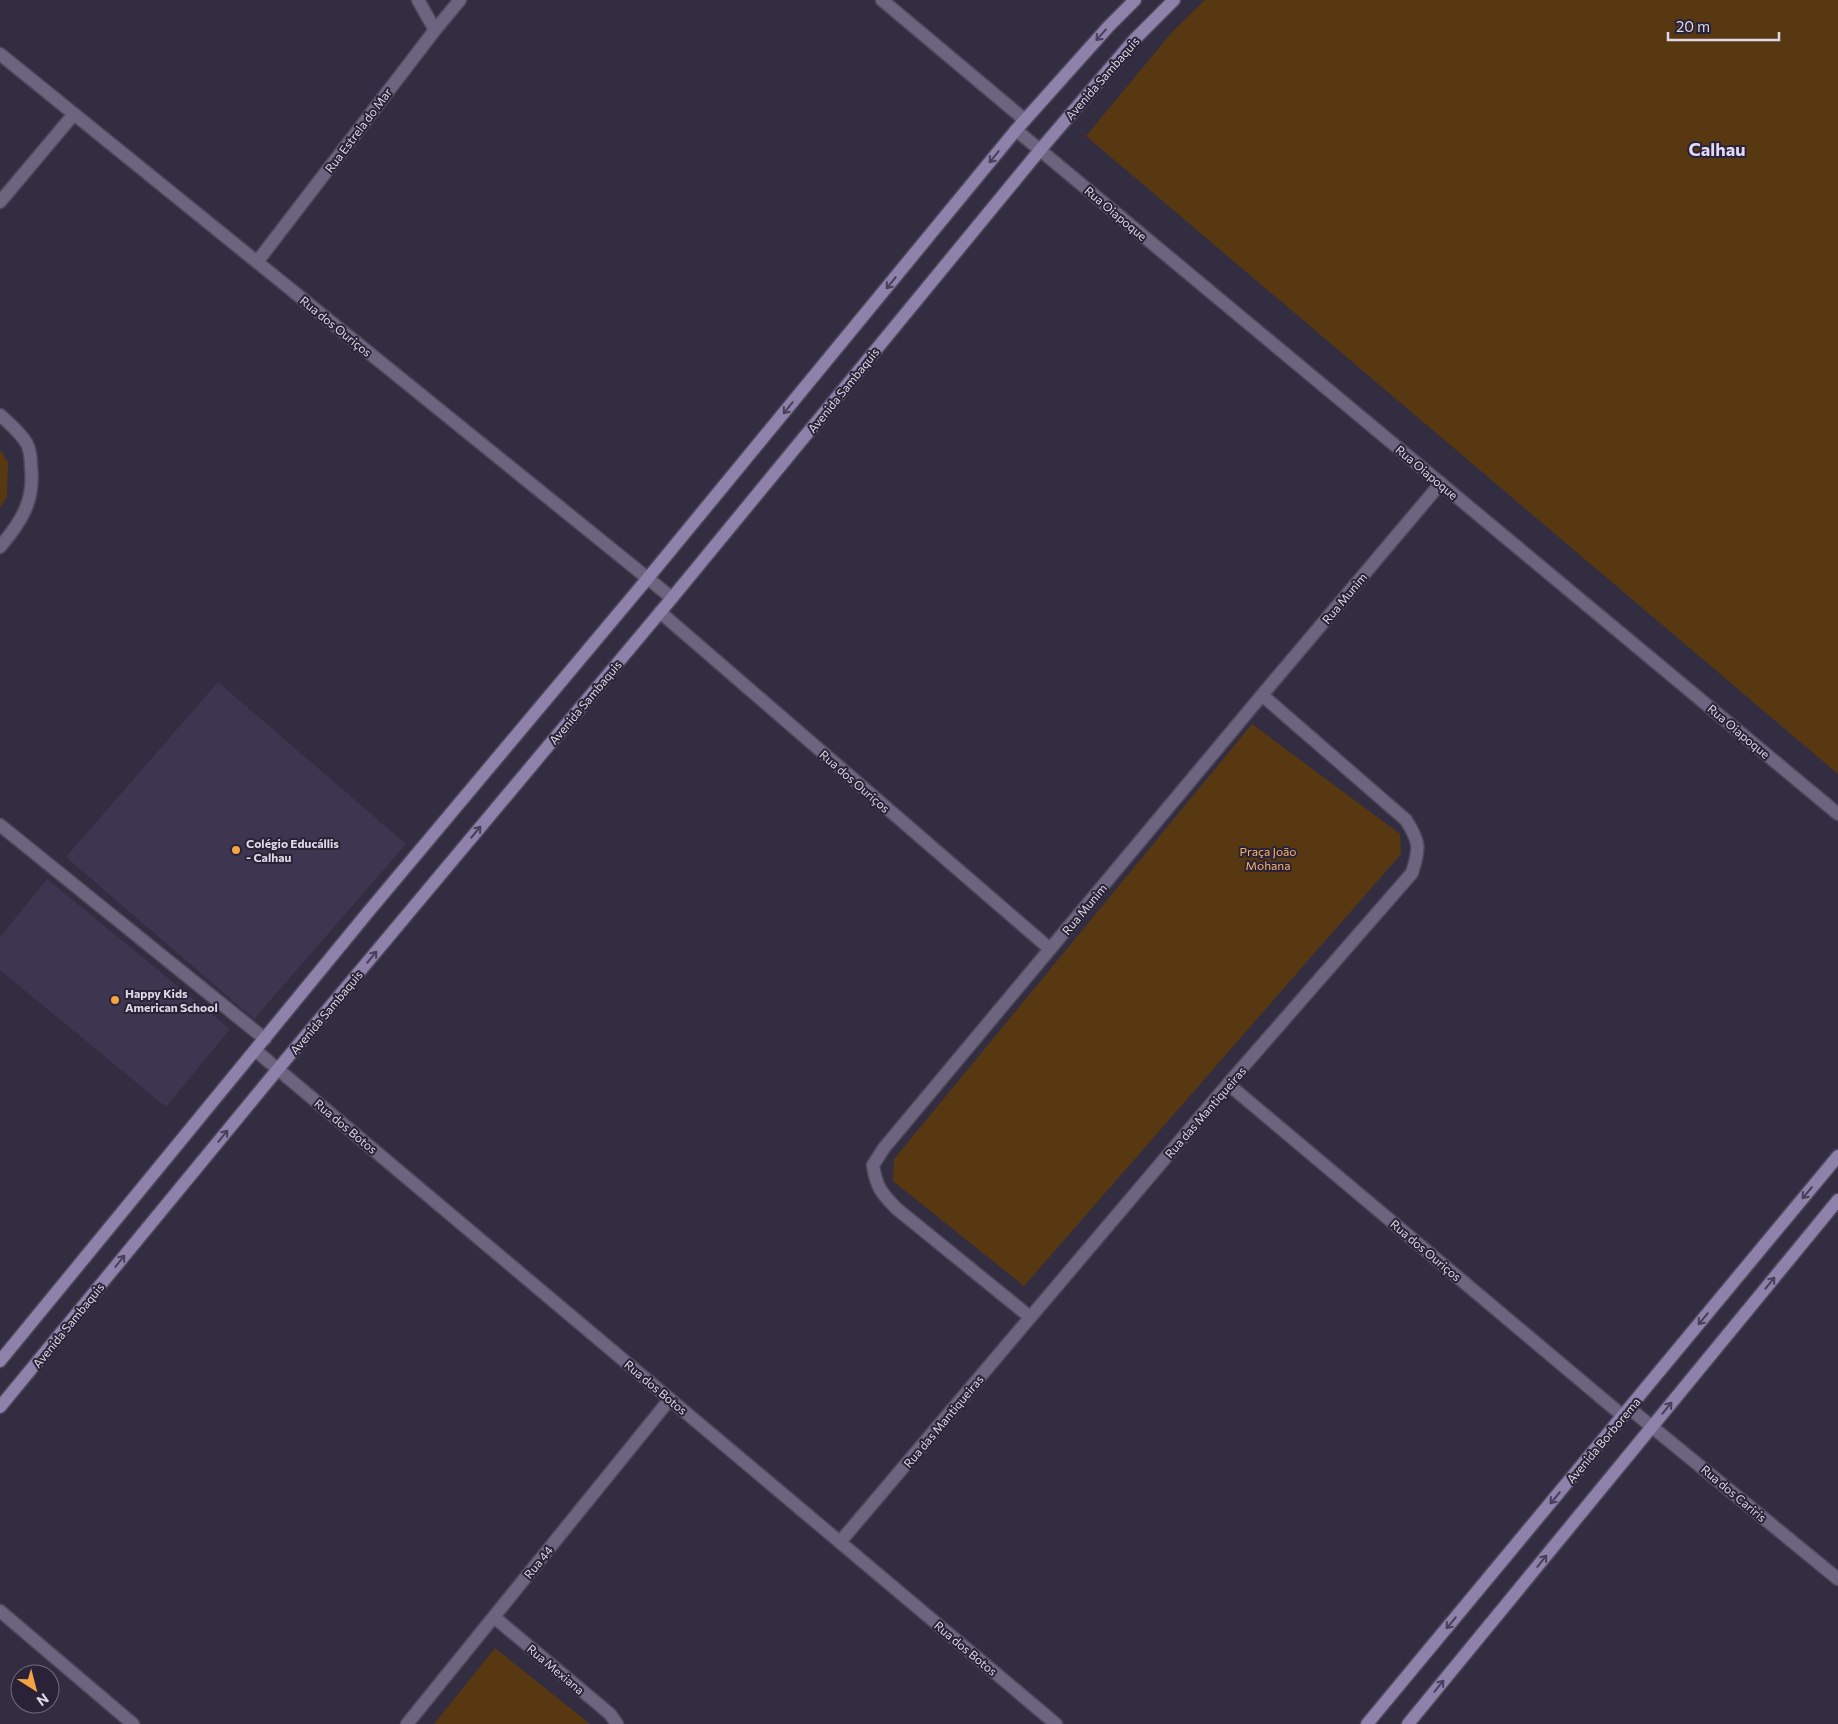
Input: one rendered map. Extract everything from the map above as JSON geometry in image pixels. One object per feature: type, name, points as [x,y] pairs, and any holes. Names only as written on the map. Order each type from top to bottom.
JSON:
[{"type":"main road","points":[[0,1361],[376,903],[648,578],[1016,130],[1109,26],[1135,0]]},
{"type":"main road","name":"Avenida Sambaquis","points":[[0,1407],[278,1069],[672,598],[1040,150],[1135,39],[1174,0]]},
{"type":"main road","name":"Avenida Borborema","points":[[1367,1724],[1838,1156]]},
{"type":"main road","points":[[1408,1724],[1838,1200]]},
{"type":"street","points":[[418,0],[435,30]]},
{"type":"street","name":"Rua Estrela do Mar","points":[[257,262],[460,0]]},
{"type":"street","points":[[882,0],[1025,120]]},
{"type":"street","name":"Rua dos Ouriços","points":[[0,54],[672,598]]},
{"type":"street","points":[[0,202],[74,114]]},
{"type":"street","name":"Rua Oiapoque","points":[[1016,130],[1838,814]]},
{"type":"street","points":[[0,415],[26,443],[31,460],[33,483],[27,507],[13,532],[0,548]]},
{"type":"street","name":"Rua Munim","points":[[1030,1317],[897,1209],[880,1192],[875,1179],[873,1165],[884,1148],[1262,695],[1441,484]]},
{"type":"street","name":"Rua dos Ouriços","points":[[660,612],[1050,949]]},
{"type":"street","name":"Rua das Mantiqueiras","points":[[840,1542],[1228,1084],[1412,873],[1418,854],[1416,836],[1406,820],[1262,695]]},
{"type":"street","points":[[0,825],[265,1038]]},
{"type":"street","name":"Rua dos Botos","points":[[255,1050],[1056,1724]]},
{"type":"street","name":"Rua dos Ouriços","points":[[1228,1084],[1626,1412]]},
{"type":"street","name":"Rua 44","points":[[407,1724],[670,1399]]},
{"type":"street","name":"Rua dos Cariris","points":[[1626,1412],[1653,1426],[1838,1579]]},
{"type":"street","points":[[0,1611],[133,1724]]},
{"type":"street","name":"Rua Mexiana","points":[[494,1616],[610,1714],[617,1724]]},
{"type":"shaded area","name":"Colégio Educállis - Calhau","points":[[218,682],[406,844],[254,1019],[66,857]]},
{"type":"shaded area","name":"Happy Kids American School","points":[[47,879],[230,1029],[166,1107],[0,970],[0,937]]},
{"type":"green space","points":[[1205,0],[1838,0],[1838,774],[1086,136],[1173,31]]},
{"type":"green space","points":[[0,450],[8,462],[7,496],[0,508]]},
{"type":"green space","name":"Praça João Mohana","points":[[1252,724],[1400,834],[1401,854],[1024,1286],[893,1181],[894,1159]]},
{"type":"green space","points":[[495,1648],[590,1724],[434,1724]]},
{"type":"place","name":"Colégio Educállis - Calhau","points":[[236,850]]},
{"type":"place","name":"Happy Kids American School","points":[[115,1000]]},
{"type":"district","name":"Calhau","points":[[1717,149]]}]
